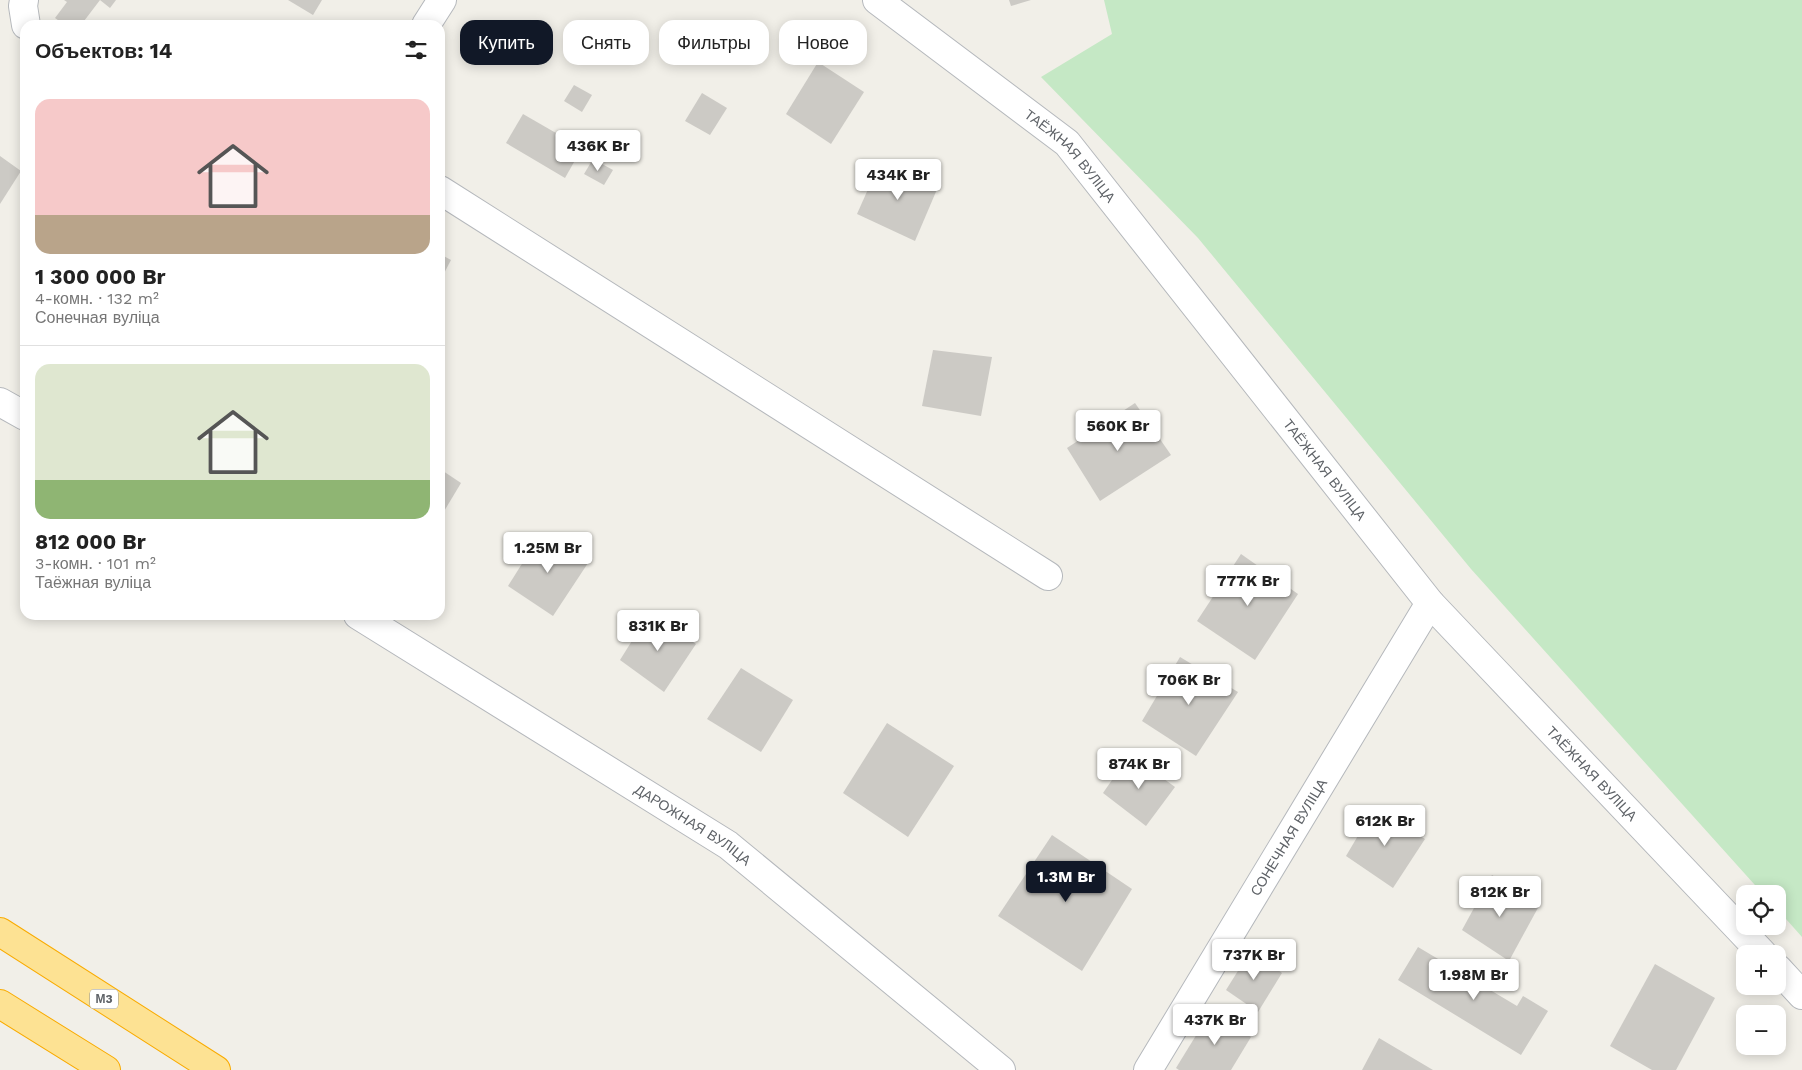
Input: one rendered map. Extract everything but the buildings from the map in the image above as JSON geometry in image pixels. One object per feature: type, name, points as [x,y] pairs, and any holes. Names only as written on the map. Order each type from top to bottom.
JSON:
[{"type":"highway","name":"М3","points":[[0,932],[216,1070]]},
{"type":"highway","points":[[0,1004],[106,1070]]},
{"type":"street","points":[[24,0],[25,20]]},
{"type":"street","points":[[429,20],[442,0]]},
{"type":"street","name":"ТАЁЖНАЯ ВУЛІЦА","points":[[878,0],[1067,143],[1430,603],[1754,945]]},
{"type":"street","points":[[445,193],[1048,576]]},
{"type":"street","points":[[0,402],[20,413]]},
{"type":"street","name":"СОНЕЧНАЯ ВУЛІЦА","points":[[1148,1070],[1430,603]]},
{"type":"street","name":"ДАРОЖНАЯ ВУЛІЦА","points":[[366,620],[728,845],[1001,1070]]},
{"type":"street","points":[[1786,978],[1802,995]]},
{"type":"green space","points":[[1104,0],[1802,0],[1802,937],[1786,919],[1786,885],[1755,885],[1471,569],[1198,238],[1041,77],[1112,34]]}]
